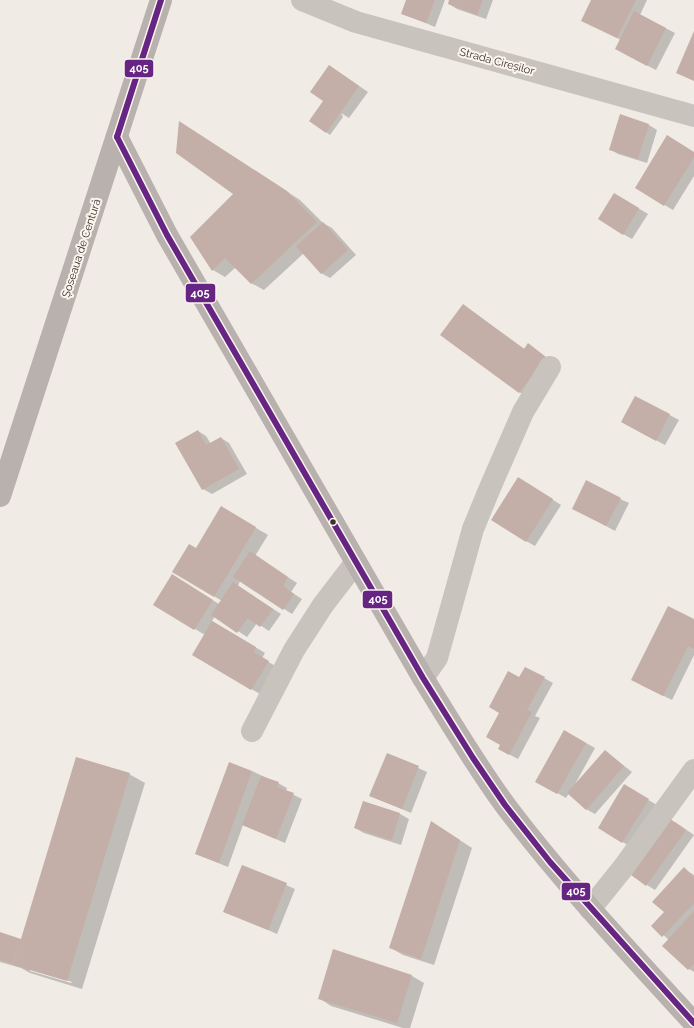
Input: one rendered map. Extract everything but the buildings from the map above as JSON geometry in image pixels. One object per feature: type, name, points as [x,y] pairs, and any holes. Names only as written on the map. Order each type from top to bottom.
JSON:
[{"type":"main road","name":"Șoseaua de Centură","points":[[0,496],[161,0]]},
{"type":"main road","points":[[117,137],[167,235],[423,678],[465,745],[505,804],[590,909],[694,1023]]},
{"type":"street","name":"Strada Cireșilor","points":[[302,0],[356,22],[694,116]]},
{"type":"street","points":[[423,678],[437,658],[473,530],[489,490],[524,412],[550,367]]},
{"type":"street","points":[[252,731],[294,650],[323,605],[356,562]]},
{"type":"street","points":[[590,909],[623,868],[694,770]]},
{"type":"transit line","name":"405","points":[[117,137],[161,0]]},
{"type":"transit line","name":"405","points":[[117,137],[167,235],[423,678],[473,758],[505,805],[550,862],[694,1023]]}]
